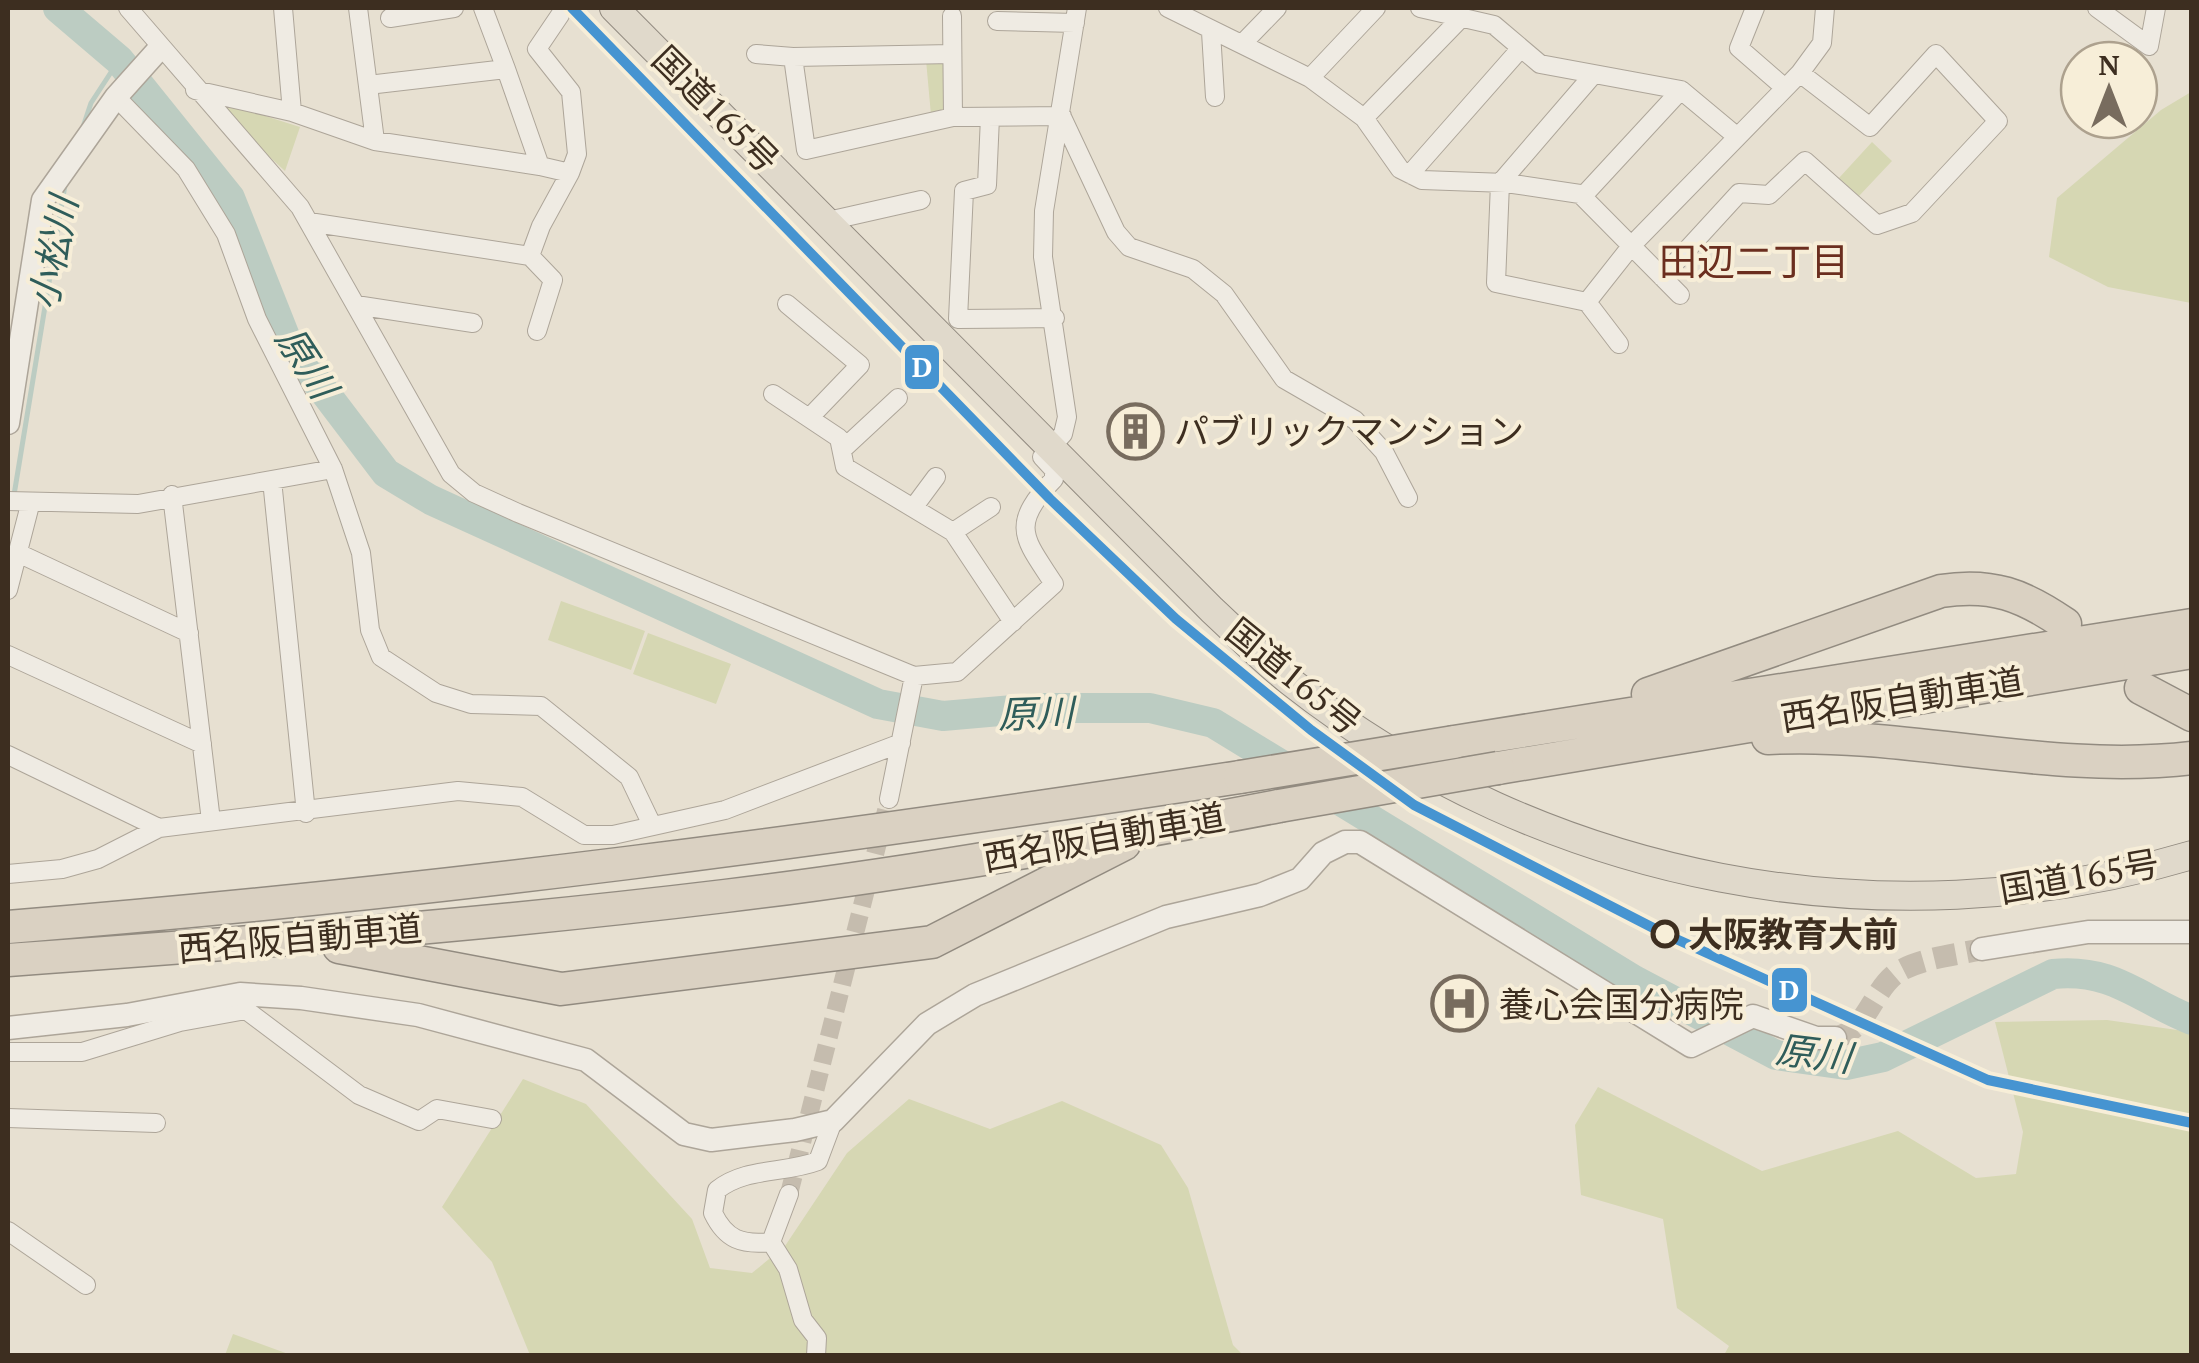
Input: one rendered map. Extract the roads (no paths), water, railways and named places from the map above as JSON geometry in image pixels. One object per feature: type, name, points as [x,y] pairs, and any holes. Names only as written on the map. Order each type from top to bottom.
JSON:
[{"type":"highway","name":"国道165号","points":[[614,8],[1212,610],[1290,681],[1349,723],[1484,798],[1633,858],[1682,873],[1788,892],[1911,896],[2070,884],[2192,855]]},
{"type":"highway","points":[[1454,742],[1676,686],[1941,591],[1991,588],[2014,593],[2065,624]]},
{"type":"highway","name":"西名阪自動車道","points":[[8,927],[277,906],[929,825],[2192,625]]},
{"type":"highway","name":"西名阪自動車道","points":[[8,960],[299,939],[730,896],[1151,830],[2192,652]]},
{"type":"highway","points":[[2141,688],[2192,716]]},
{"type":"highway","points":[[1498,768],[1731,741],[1810,736],[1892,740],[2077,764],[2192,758]]},
{"type":"highway","points":[[299,939],[561,989],[932,942],[1151,830]]},
{"type":"street","points":[[282,8],[292,112]]},
{"type":"street","points":[[358,8],[375,141]]},
{"type":"street","points":[[390,18],[454,8]]},
{"type":"street","points":[[483,8],[540,166]]},
{"type":"street","points":[[1244,42],[1277,8]]},
{"type":"street","points":[[1310,78],[1376,8]]},
{"type":"street","points":[[1420,8],[1494,25],[1540,64],[1681,90],[1735,135]]},
{"type":"street","points":[[1755,8],[1739,48],[1784,88]]},
{"type":"street","points":[[1587,302],[1632,245],[1735,135],[1800,74],[1822,43],[1825,8]]},
{"type":"street","points":[[2097,8],[2149,46],[2156,8]]},
{"type":"street","points":[[1173,9],[1210,32],[1244,42],[1310,78],[1364,118],[1400,169],[1422,180],[1500,183],[1583,196],[1680,295]]},
{"type":"street","points":[[138,12],[154,54],[195,90],[309,222],[451,474],[474,493],[912,682],[957,672],[1054,584],[1026,548],[1024,528],[1042,491],[1054,479],[1054,470],[1042,457],[1062,434],[1067,416],[1055,318],[1042,257],[1044,212],[1076,15],[998,21]]},
{"type":"street","points":[[530,256],[577,154],[571,92],[537,48],[560,16]]},
{"type":"street","points":[[952,16],[953,116]]},
{"type":"street","points":[[1364,118],[1461,18]]},
{"type":"street","points":[[1210,32],[1215,97]]},
{"type":"street","points":[[1410,174],[1521,48]]},
{"type":"street","points":[[8,423],[43,200],[120,93],[154,54]]},
{"type":"street","points":[[756,54],[794,58],[952,54]]},
{"type":"street","points":[[1662,278],[1739,193],[1769,195],[1805,162],[1877,225],[1912,213],[1998,121],[1936,54],[1870,127],[1800,74]]},
{"type":"street","points":[[794,58],[806,150],[953,116],[1062,116]]},
{"type":"street","points":[[368,85],[506,69]]},
{"type":"street","points":[[1592,75],[1500,183],[1496,283],[1587,302],[1620,344]]},
{"type":"street","points":[[195,90],[292,112],[375,141],[570,172]]},
{"type":"street","points":[[1583,196],[1681,90]]},
{"type":"street","points":[[120,93],[186,170],[226,234],[258,318],[333,469],[361,553],[370,630],[381,657],[436,692],[472,704],[541,706],[630,777],[651,823]]},
{"type":"street","points":[[990,116],[987,185],[964,191],[958,319],[1055,318]]},
{"type":"street","points":[[1062,116],[1116,232],[1129,247],[1193,268],[1224,294],[1284,380],[1355,420],[1374,441],[1408,498]]},
{"type":"street","points":[[828,221],[920,200]]},
{"type":"street","points":[[309,222],[530,256],[553,280],[537,331]]},
{"type":"street","points":[[786,304],[860,364],[811,416]]},
{"type":"street","points":[[356,305],[473,322]]},
{"type":"street","points":[[773,394],[839,438],[845,467],[953,532],[1013,622]]},
{"type":"street","points":[[842,450],[898,398]]},
{"type":"street","points":[[8,501],[30,505],[138,504],[333,469]]},
{"type":"street","points":[[913,508],[936,476]]},
{"type":"street","points":[[272,480],[306,813]]},
{"type":"street","points":[[172,495],[211,821]]},
{"type":"street","points":[[8,590],[30,505]]},
{"type":"street","points":[[953,532],[992,507]]},
{"type":"street","points":[[18,553],[189,634]]},
{"type":"street","points":[[8,654],[202,744]]},
{"type":"street","points":[[889,799],[912,682]]},
{"type":"street","points":[[8,874],[62,869],[98,859],[159,828],[306,813],[458,791],[522,797],[584,834],[613,835],[651,823],[726,810],[903,734]]},
{"type":"street","points":[[8,754],[159,828]]},
{"type":"street","points":[[789,1194],[779,1230],[771,1242],[746,1245],[720,1228],[713,1212],[718,1190],[736,1176],[796,1169],[818,1160],[833,1121],[927,1024],[975,996],[1166,917],[1260,896],[1300,879],[1323,854],[1345,842],[1360,842],[1691,1046],[1753,1016],[1816,1038],[1836,1038]]},
{"type":"street","points":[[1982,950],[2088,932],[2192,932]]},
{"type":"street","points":[[8,1028],[126,1015],[240,994],[300,998],[418,1015],[586,1060],[684,1134],[710,1140],[795,1130],[833,1121]]},
{"type":"street","points":[[8,1052],[82,1052],[180,1022],[246,1010],[374,1102],[419,1121],[437,1108],[492,1120]]},
{"type":"street","points":[[8,1118],[156,1123]]},
{"type":"street","points":[[8,1230],[86,1285]]},
{"type":"street","points":[[771,1242],[788,1269],[804,1320],[817,1338],[816,1356]]},
{"type":"waterway","name":"原川","points":[[58,8],[119,60],[230,198],[288,344],[386,473],[431,500],[878,704],[943,716],[1036,708],[1150,708],[1213,723],[1634,980],[1776,1055],[1846,1065],[1883,1057],[2053,974],[2074,973],[2110,980],[2192,1020]]},
{"type":"waterway","name":"小松川","points":[[83,127],[91,103],[119,60]]},
{"type":"waterway","name":"小松川","points":[[14,495],[65,185]]},
{"type":"tunnel","points":[[789,1194],[889,799]]},
{"type":"tunnel","points":[[1835,1038],[1855,1027],[1898,972],[1928,960],[1982,949]]},
{"type":"place","name":"パブリックマンション","points":[[1135,431]]},
{"type":"place","name":"大阪教育大前","points":[[1665,934]]},
{"type":"place","name":"養心会国分病院","points":[[1460,1004]]},
{"type":"district","name":"田辺二丁目","points":[[1754,261]]}]
